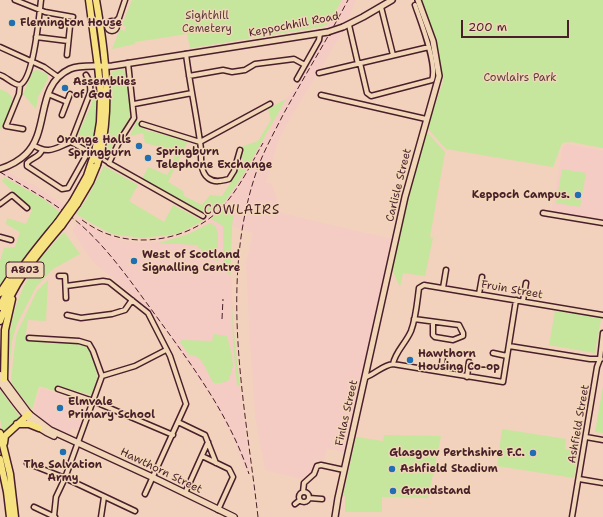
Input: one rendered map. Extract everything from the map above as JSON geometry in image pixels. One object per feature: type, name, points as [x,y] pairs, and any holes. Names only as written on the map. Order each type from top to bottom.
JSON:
[{"type":"main road","name":"A803","points":[[89,0],[102,67]]},
{"type":"main road","name":"A803","points":[[0,321],[15,286],[32,260],[90,182],[97,154],[104,138],[107,112],[96,0]]},
{"type":"main road","name":"A803","points":[[0,306],[11,283],[26,260],[60,224]]},
{"type":"main road","points":[[0,293],[7,282],[26,260]]},
{"type":"main road","points":[[1,378],[5,330],[15,286]]},
{"type":"main road","name":"Hawthorn Street","points":[[1,378],[27,415],[39,428],[58,438],[78,443]]},
{"type":"main road","points":[[3,446],[5,436],[27,415]]},
{"type":"main road","name":"Hawthorn Street","points":[[27,415],[50,430],[234,517]]},
{"type":"main road","points":[[16,424],[29,424],[39,428]]},
{"type":"main road","points":[[0,433],[10,474],[15,517]]},
{"type":"main road","points":[[0,459],[10,517]]},
{"type":"main road","points":[[0,477],[9,506]]},
{"type":"street","points":[[15,0],[40,10],[73,17]]},
{"type":"street","points":[[20,85],[25,82],[32,61],[41,0]]},
{"type":"street","points":[[115,22],[119,18],[125,0]]},
{"type":"street","name":"Keppochhill Road","points":[[58,77],[70,69],[81,67],[102,67],[328,32],[349,25],[392,0]]},
{"type":"street","name":"Carlisle Street","points":[[359,64],[369,95],[379,94],[432,80],[433,73],[429,47],[417,2]]},
{"type":"street","name":"Carlisle Street","points":[[366,377],[405,197],[439,71],[433,41],[417,2]]},
{"type":"street","points":[[381,7],[393,55]]},
{"type":"street","points":[[349,25],[359,64]]},
{"type":"street","points":[[67,55],[70,26]]},
{"type":"street","points":[[297,78],[319,40],[320,33]]},
{"type":"street","points":[[36,37],[68,41]]},
{"type":"street","points":[[0,47],[44,67],[58,77],[48,94],[37,136],[33,145],[27,154],[12,165],[0,169]]},
{"type":"street","points":[[319,73],[429,47]]},
{"type":"street","points":[[186,54],[204,173],[208,179],[219,182],[229,179],[234,171],[240,150]]},
{"type":"street","points":[[189,76],[223,70],[232,72],[245,70],[255,64],[294,59],[305,65]]},
{"type":"street","points":[[110,162],[120,140],[134,118],[134,104],[128,63]]},
{"type":"street","points":[[0,75],[8,78],[17,85],[20,85]]},
{"type":"street","points":[[33,145],[42,150],[49,150],[71,142],[90,93],[90,80],[86,75]]},
{"type":"street","points":[[20,85],[19,94],[6,126],[23,129]]},
{"type":"street","points":[[134,104],[192,93]]},
{"type":"street","points":[[48,94],[67,102]]},
{"type":"street","points":[[62,115],[70,94]]},
{"type":"street","points":[[321,96],[426,120]]},
{"type":"street","points":[[142,124],[200,142],[270,104]]},
{"type":"street","points":[[71,142],[110,162],[203,216]]},
{"type":"street","points":[[42,150],[37,157],[27,163],[27,166],[66,189],[68,188],[87,154],[86,151]]},
{"type":"street","points":[[0,204],[12,195],[27,208]]},
{"type":"street","points":[[543,213],[603,223]]},
{"type":"street","points":[[0,237],[11,240]]},
{"type":"street","points":[[443,288],[446,270]]},
{"type":"street","points":[[59,276],[65,276],[66,298]]},
{"type":"street","points":[[478,294],[482,277]]},
{"type":"street","points":[[66,286],[103,281],[109,282],[148,313],[170,356],[186,404],[145,494]]},
{"type":"street","points":[[523,301],[526,283]]},
{"type":"street","name":"Fruin Street","points":[[414,319],[419,288],[424,285],[603,315]]},
{"type":"street","points":[[67,315],[80,318],[112,314],[125,310],[132,300]]},
{"type":"street","points":[[434,322],[434,337],[454,340],[463,336],[459,325],[414,319],[410,333],[394,359],[393,364],[503,382],[516,300]]},
{"type":"street","name":"Ashfield Street","points":[[572,517],[598,367],[602,359],[603,334]]},
{"type":"street","points":[[29,338],[79,341],[89,344],[102,376],[65,478],[56,497],[55,516],[34,507]]},
{"type":"street","points":[[509,346],[590,359],[602,359]]},
{"type":"street","points":[[102,376],[135,366],[166,350]]},
{"type":"street","points":[[493,353],[507,356]]},
{"type":"street","points":[[441,372],[443,356]]},
{"type":"street","points":[[467,377],[469,362]]},
{"type":"street","name":"Finlas Street","points":[[335,517],[344,470],[366,377],[386,366],[393,364]]},
{"type":"street","points":[[58,389],[93,401],[173,435]]},
{"type":"street","points":[[178,422],[205,435],[216,463]]},
{"type":"street","points":[[586,437],[603,440]]},
{"type":"street","points":[[184,493],[208,442]]},
{"type":"street","points":[[202,456],[229,469],[233,477],[218,510]]},
{"type":"street","points":[[28,463],[65,478],[136,511]]},
{"type":"street","points":[[295,504],[300,500],[304,483],[314,474],[317,466],[321,465],[344,470]]},
{"type":"street","points":[[578,479],[603,483]]},
{"type":"street","points":[[303,492],[308,493],[309,498]]},
{"type":"street","points":[[101,517],[104,497]]},
{"type":"street","points":[[300,500],[306,502],[309,498],[322,499]]},
{"type":"shaded area","points":[[342,0],[356,0],[341,35],[281,135],[266,183],[272,184],[281,213],[396,240],[359,405],[345,453],[327,448],[324,461],[315,459],[311,474],[305,480],[265,470],[255,417],[249,324],[246,263],[253,233],[232,226],[231,271],[234,342],[251,470],[245,470],[235,442],[213,400],[173,341],[149,309],[92,261],[72,230],[81,217],[99,232],[111,237],[124,241],[142,243],[160,242],[193,232],[208,222],[201,217],[203,214],[211,219],[213,218],[209,216],[224,203],[243,175],[286,99],[300,81],[328,24]]},
{"type":"shaded area","name":"Keppoch Campus.","points":[[566,144],[603,151],[603,223],[551,214],[563,147]]},
{"type":"shaded area","points":[[5,170],[30,184],[33,184],[67,207],[62,214],[45,200],[0,174],[0,172]]},
{"type":"shaded area","name":"Elmvale Primary School","points":[[41,388],[87,405],[79,430],[72,428],[70,434],[44,422],[33,412]]},
{"type":"green space","name":"Sighthill Cemetery","points":[[132,0],[342,0],[328,24],[321,27],[190,48],[187,34],[135,42],[135,44],[112,49],[120,29],[125,31],[126,27],[122,25]]},
{"type":"green space","name":"Cowlairs Park","points":[[422,0],[603,0],[603,148],[571,142],[562,143],[553,167],[446,149],[427,128],[443,82],[436,45]]},
{"type":"green space","points":[[124,69],[130,105],[130,117],[105,158],[80,144],[81,138],[78,134],[93,99],[95,91],[94,78],[109,78],[113,71]]},
{"type":"green space","points":[[38,70],[47,74],[48,79],[38,97],[36,109],[23,94],[33,71]]},
{"type":"green space","points":[[0,89],[12,97],[13,102],[10,113],[0,130]]},
{"type":"green space","points":[[286,99],[243,175],[224,203],[209,216],[142,179],[148,167],[167,175],[174,163],[173,150],[145,143],[143,133],[130,136],[137,120],[145,130],[188,141],[168,182],[183,191],[184,196],[202,205],[210,195],[222,196],[243,163],[241,147],[258,141],[271,120],[268,109]]},
{"type":"green space","points":[[424,129],[445,152],[430,237],[433,238],[425,276],[403,273],[400,287],[390,265]]},
{"type":"green space","points":[[104,166],[138,185],[129,201],[164,222],[173,205],[203,221],[177,234],[142,238],[112,234],[91,223],[76,214],[86,200]]},
{"type":"green space","points":[[562,169],[586,173],[580,207],[556,203]]},
{"type":"green space","points":[[4,177],[45,200],[62,214],[14,269],[0,290],[0,261],[4,248],[15,247],[20,232],[6,224],[7,218],[26,224],[32,210],[2,181]]},
{"type":"green space","points":[[226,206],[234,208],[231,275],[223,269],[223,226],[211,219]]},
{"type":"green space","points":[[210,223],[215,226],[218,233],[218,261],[216,261],[214,257],[202,256],[202,249],[198,248],[198,245],[159,243],[189,234]]},
{"type":"green space","points":[[64,232],[80,254],[53,269],[36,287],[17,324],[12,341],[9,374],[8,343],[10,328],[19,297],[28,277],[40,259]]},
{"type":"green space","points":[[48,280],[46,321],[28,320],[25,339],[37,342],[81,344],[88,348],[96,368],[97,379],[91,395],[57,386],[55,391],[39,386],[32,410],[13,385],[11,379],[15,344],[17,333],[37,291]]},
{"type":"green space","points":[[231,280],[233,320],[240,386],[237,386],[233,342]]},
{"type":"green space","points":[[555,311],[601,318],[595,353],[549,345]]},
{"type":"green space","points":[[214,334],[227,336],[232,355],[233,366],[229,379],[228,381],[221,383],[214,383],[202,361],[189,355],[180,342],[182,340],[212,341]]},
{"type":"green space","points":[[603,386],[603,433],[595,432]]},
{"type":"green space","points":[[0,390],[20,417],[10,425],[3,434],[0,419]]},
{"type":"green space","points":[[502,429],[566,439],[565,449],[578,451],[574,478],[497,466]]},
{"type":"green space","name":"Ashfield Stadium","points":[[384,435],[441,436],[428,498],[382,497],[382,512],[345,512],[345,496],[343,496],[356,437],[383,441]]},
{"type":"railway","points":[[258,517],[238,343],[237,299],[239,255],[245,212],[257,170],[266,148],[284,113],[348,0]]},
{"type":"railway","points":[[82,220],[105,233],[128,239],[158,239],[188,231],[213,215],[230,198],[263,143]]},
{"type":"railway","points":[[0,172],[62,210],[91,234],[109,254],[165,328],[219,408],[241,451],[249,474]]},
{"type":"railway","points":[[222,319],[223,299]]},
{"type":"place","name":"Flemington House","points":[[12,23]]},
{"type":"place","name":"Assemblies of God","points":[[65,88]]},
{"type":"place","name":"Orange Halls Springburn","points":[[139,146]]},
{"type":"place","name":"Springburn Telephone Exchange","points":[[148,158]]},
{"type":"place","name":"Keppoch Campus.","points":[[578,195]]},
{"type":"place","name":"West of Scotland Signalling Centre","points":[[134,261]]},
{"type":"place","name":"Hawthorn Housing Co-op","points":[[410,360]]},
{"type":"place","name":"Elmvale Primary School","points":[[60,408]]},
{"type":"place","name":"The Salvation Army","points":[[63,452]]},
{"type":"place","name":"Glasgow Perthshire F.C.","points":[[533,453]]},
{"type":"place","name":"Ashfield Stadium","points":[[392,469]]},
{"type":"place","name":"Grandstand","points":[[393,491]]},
{"type":"district","name":"COWLAIRS","points":[[242,211]]}]
